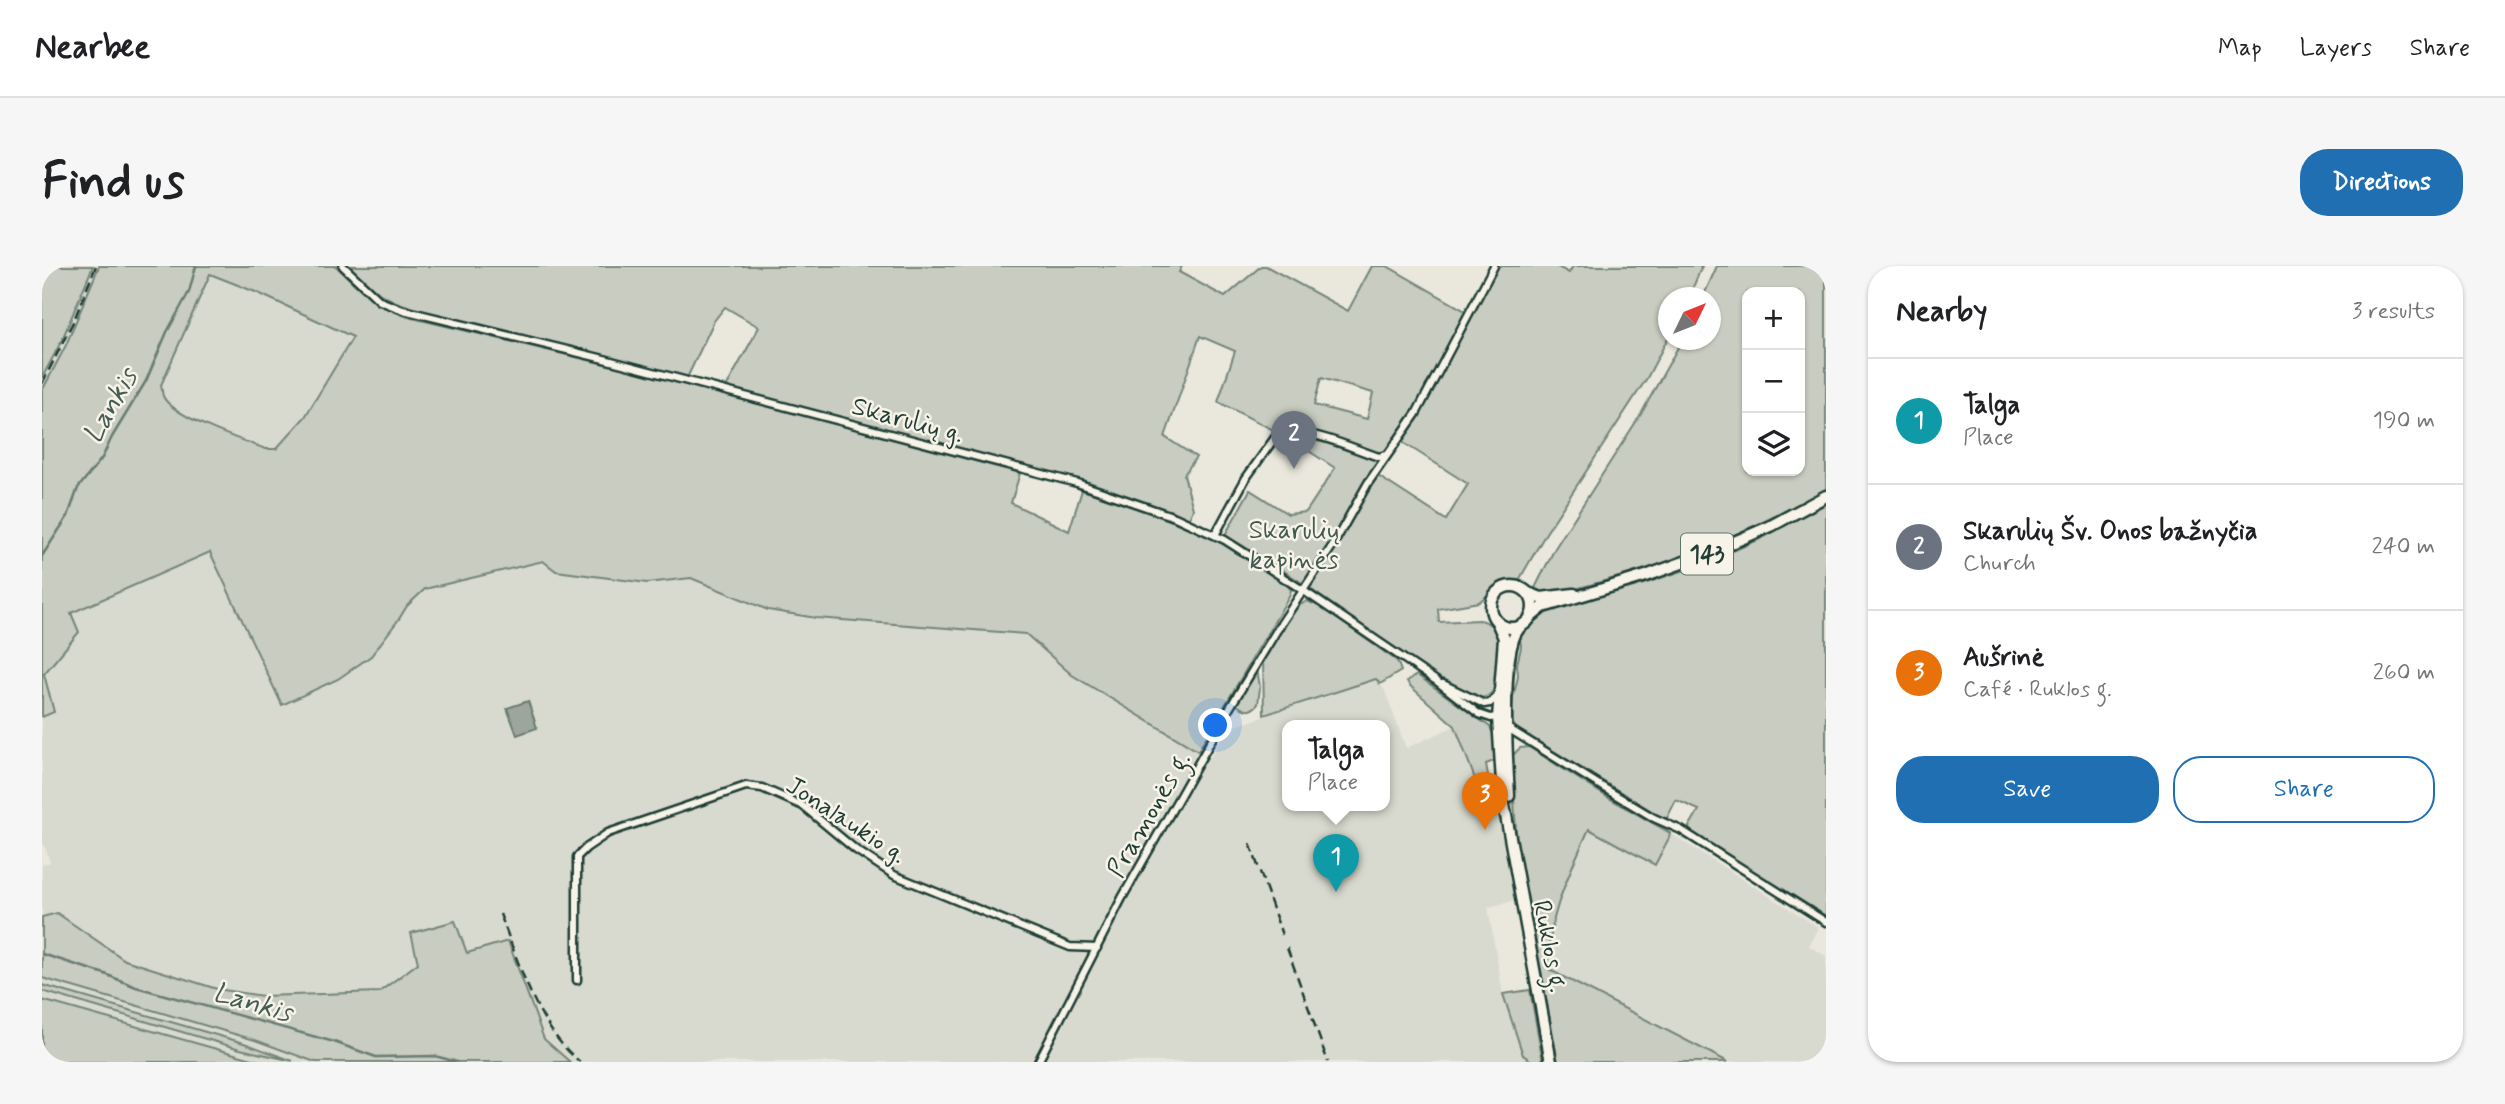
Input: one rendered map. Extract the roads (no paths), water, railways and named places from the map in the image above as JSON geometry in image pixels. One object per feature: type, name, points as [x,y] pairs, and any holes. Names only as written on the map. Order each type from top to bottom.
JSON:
[{"type":"main road","name":"143","points":[[1511,838],[1506,727],[1512,639],[1519,628],[1543,607],[1709,554],[1771,526],[1826,496]]},
{"type":"main road","name":"143","points":[[1511,838],[1503,799],[1499,718],[1504,638],[1490,609],[1492,598],[1506,586],[1524,589],[1541,598],[1581,594]]},
{"type":"main road","points":[[1528,593],[1533,604],[1532,616]]},
{"type":"main road","points":[[1498,624],[1508,629],[1519,628]]},
{"type":"main road","name":"Ruklos g.","points":[[1511,838],[1551,1062]]},
{"type":"street","name":"Skarulių g.","points":[[343,266],[380,301],[403,310],[622,364],[1077,483],[1175,517],[1215,535],[1304,591],[1435,680],[1479,714],[1499,718]]},
{"type":"street","name":"Pramonės g.","points":[[1038,1062],[1122,898],[1229,709],[1386,455],[1396,445],[1416,414],[1494,266]]},
{"type":"street","points":[[1215,535],[1246,478],[1279,432],[1298,431],[1319,435],[1379,457],[1386,455]]},
{"type":"street","name":"Skarulių g.","points":[[1435,680],[1484,704],[1490,703],[1499,693]]},
{"type":"street","points":[[1499,718],[1507,709]]},
{"type":"street","points":[[1506,727],[1620,798],[1692,837],[1826,922]]},
{"type":"street","name":"Jonalaukio g.","points":[[577,980],[578,857],[608,833],[746,786],[762,788],[803,806],[856,850],[894,875],[1070,947],[1097,948]]},
{"type":"waterway","name":"Lankis","points":[[42,556],[68,516],[78,488],[102,458],[146,381],[167,332],[189,292],[196,266]]},
{"type":"waterway","name":"Lankis","points":[[42,954],[136,987],[334,1042],[376,1057],[435,1056],[457,1062]]},
{"type":"railway","points":[[42,384],[74,320],[96,266]]},
{"type":"railway","points":[[1250,843],[1282,935]]},
{"type":"railway","points":[[500,914],[522,974],[541,1013],[552,1031],[580,1062]]},
{"type":"railway","points":[[1287,948],[1328,1062]]},
{"type":"place","name":"Skarulių Šv. Onos bažnyčia","points":[[1294,469]]},
{"type":"place","name":"Aušrinė","points":[[1485,830]]},
{"type":"place","name":"Talga","points":[[1336,892]]},
{"type":"park label","name":"Skarulių kapinės","points":[[1294,544]]}]
